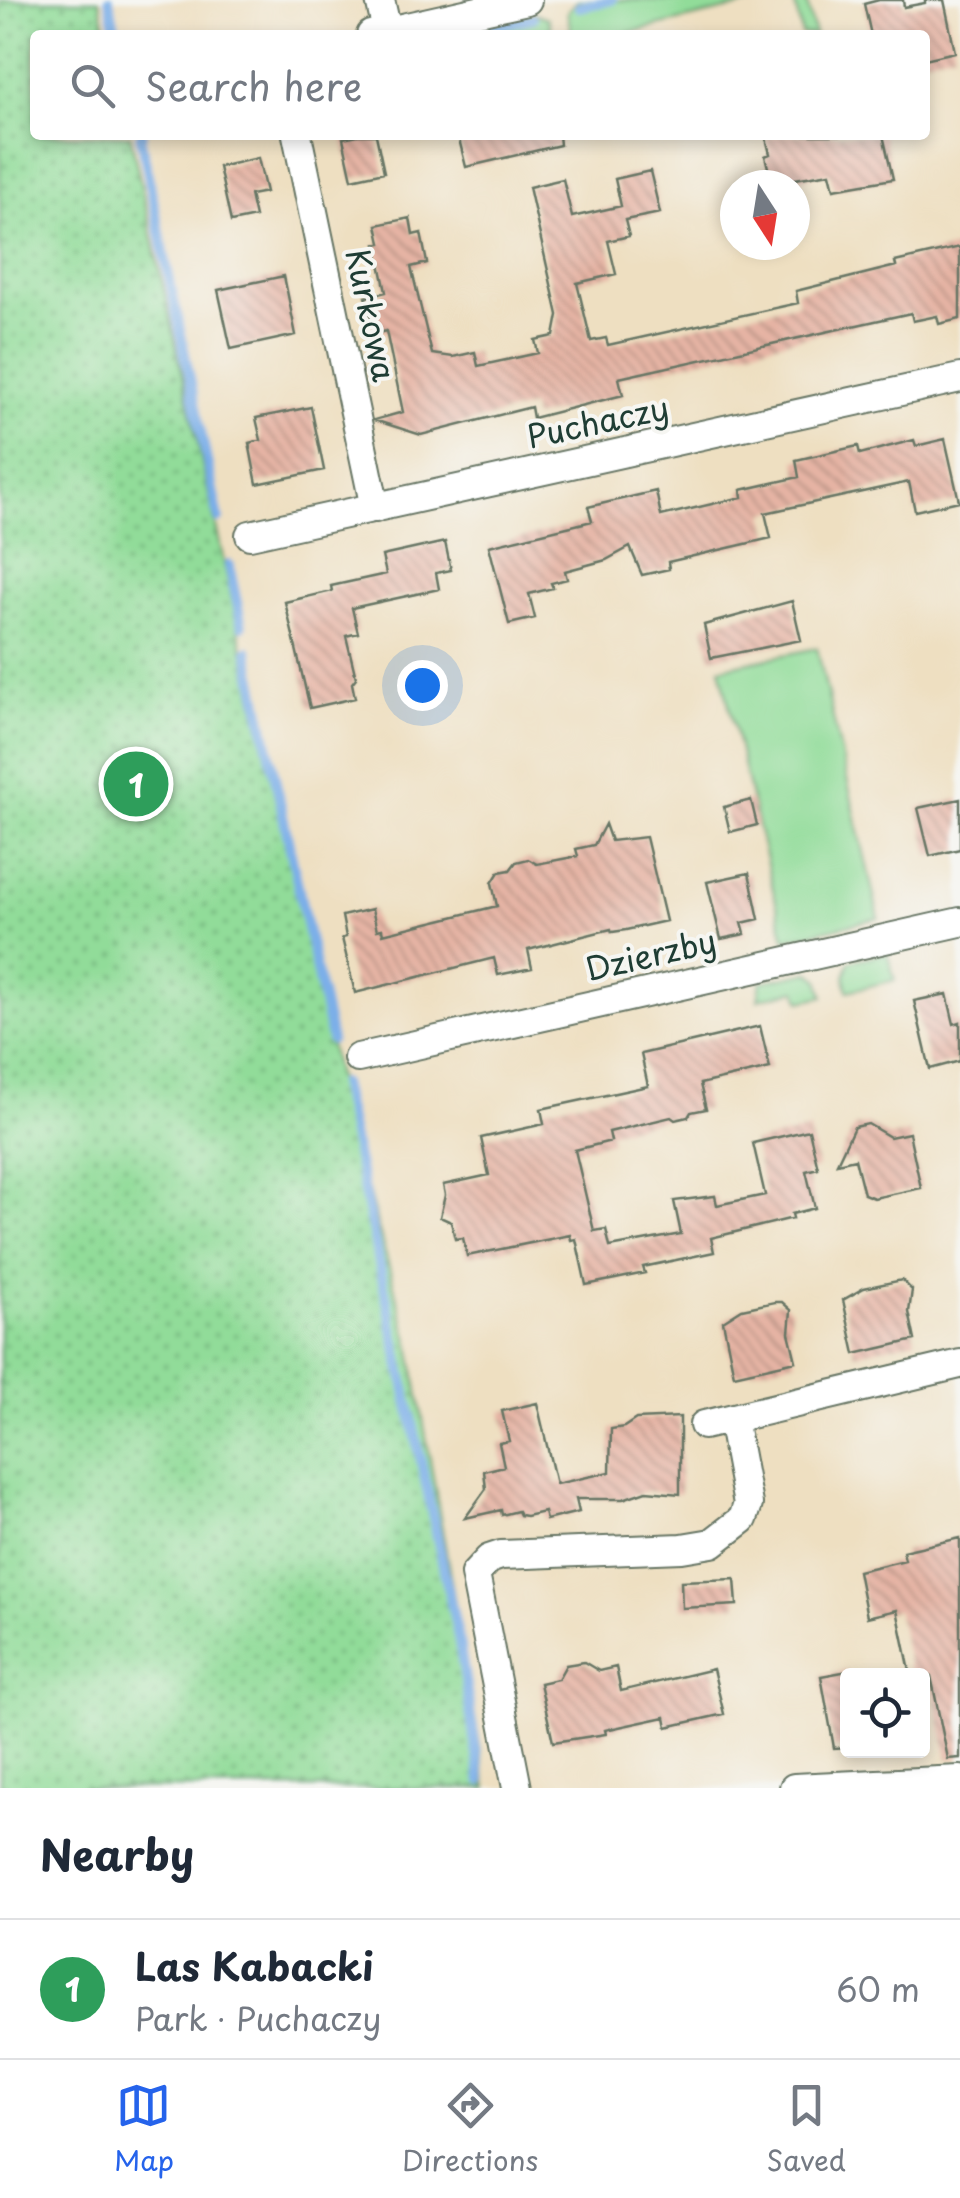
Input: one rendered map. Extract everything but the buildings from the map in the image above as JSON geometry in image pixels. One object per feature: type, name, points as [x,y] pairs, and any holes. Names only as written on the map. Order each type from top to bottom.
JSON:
[{"type":"street","points":[[379,30],[380,0]]},
{"type":"street","points":[[392,30],[527,0]]},
{"type":"street","name":"Kurkowa","points":[[298,140],[375,508]]},
{"type":"street","name":"Puchaczy","points":[[250,535],[960,378]]},
{"type":"street","name":"Dzierzby","points":[[358,1058],[960,922]]},
{"type":"street","points":[[517,1788],[475,1574],[490,1559],[501,1555],[682,1548],[712,1542],[743,1519],[748,1504],[718,1422],[960,1364]]},
{"type":"street","points":[[794,1788],[960,1780]]},
{"type":"green space","points":[[0,0],[99,0],[106,30],[30,30],[30,140],[131,140],[339,1086],[410,1344],[487,1788],[0,1788]]},
{"type":"green space","points":[[770,0],[640,30],[571,30],[567,12],[575,2]]},
{"type":"green space","points":[[794,0],[806,0],[814,30],[801,30]]},
{"type":"green space","points":[[534,13],[548,18],[551,30],[460,30]]},
{"type":"green space","points":[[817,648],[879,918],[785,939],[720,668]]},
{"type":"green space","points":[[887,953],[895,980],[848,991],[845,977],[850,961]]},
{"type":"green space","points":[[810,972],[819,979],[824,996],[801,1001],[797,990],[758,999],[761,982]]},
{"type":"waterway","points":[[109,0],[116,30]]},
{"type":"waterway","points":[[579,7],[612,0]]},
{"type":"waterway","points":[[483,30],[533,18]]},
{"type":"waterway","points":[[141,140],[219,519]]},
{"type":"waterway","points":[[229,565],[242,626]]},
{"type":"waterway","points":[[248,651],[331,1040]]},
{"type":"waterway","points":[[341,1083],[459,1641],[481,1781]]},
{"type":"place","name":"Las Kabacki","points":[[136,784]]}]
